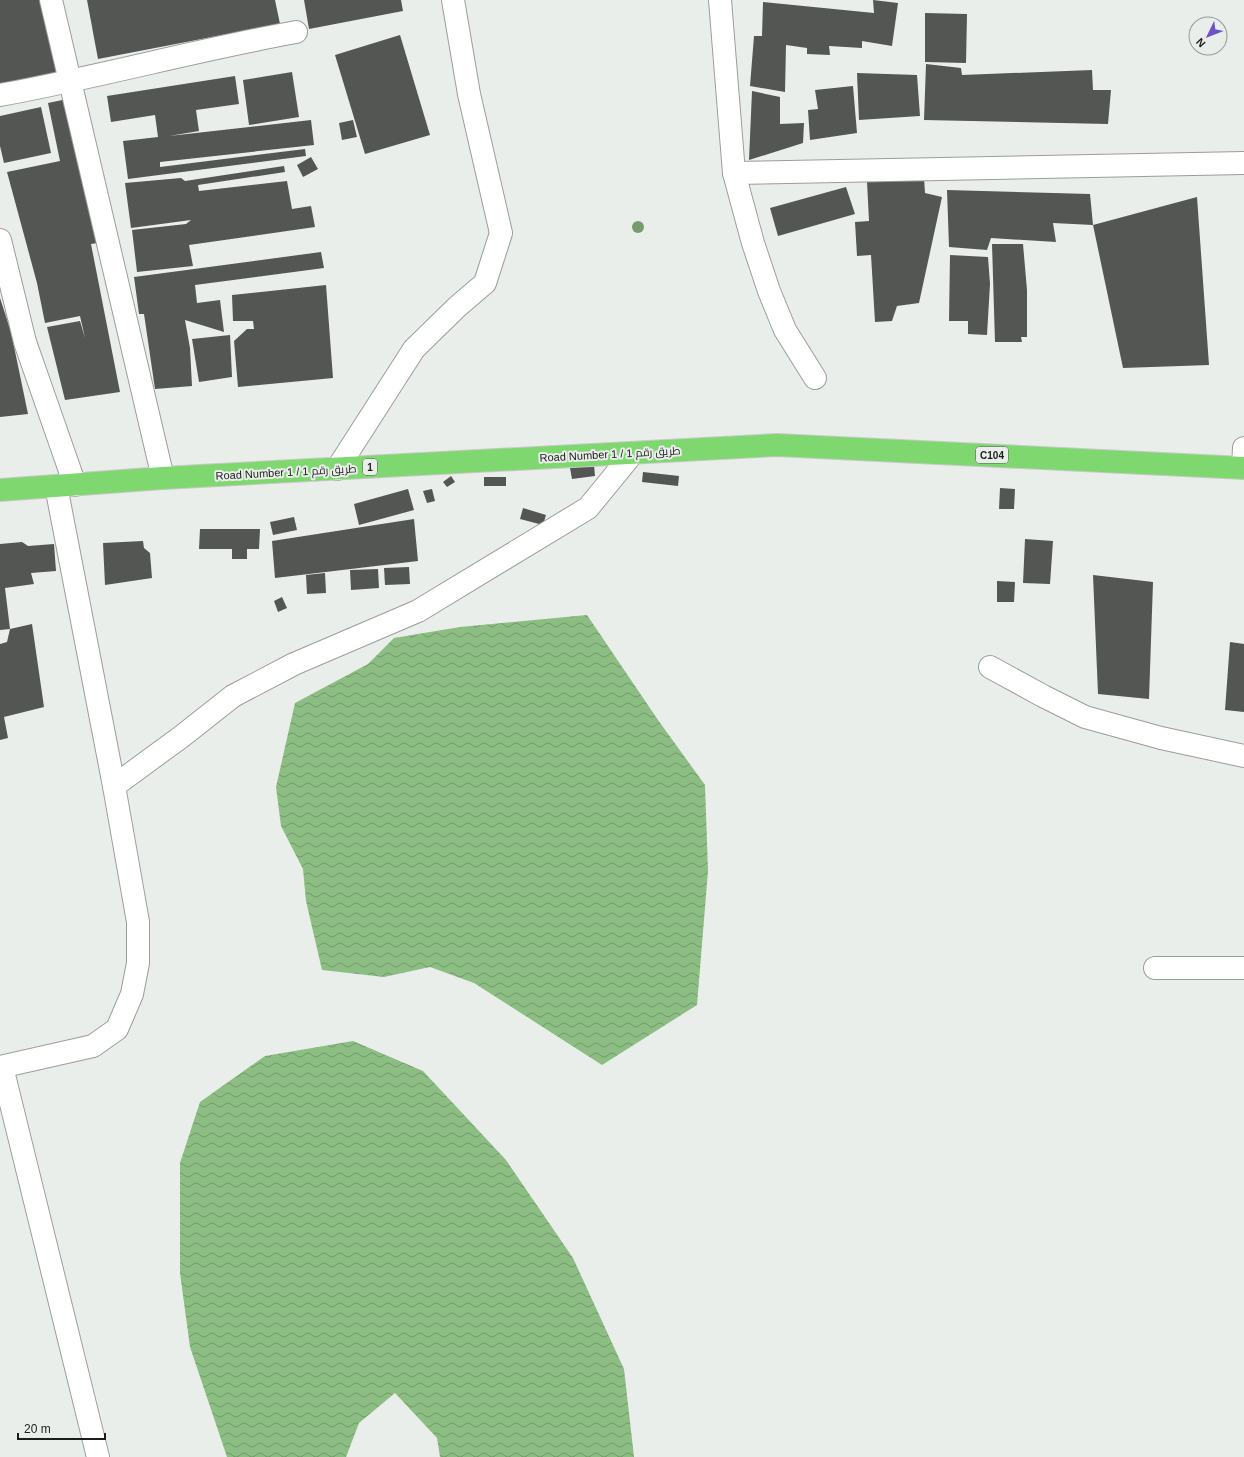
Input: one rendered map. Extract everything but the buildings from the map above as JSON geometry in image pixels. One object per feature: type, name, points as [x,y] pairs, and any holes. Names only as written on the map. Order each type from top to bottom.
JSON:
[{"type":"highway","name":"C104","points":[[741,447],[777,445],[1244,462]]},
{"type":"highway","name":"Road Number 1 / طريق رقم 1","points":[[0,490],[163,478],[741,447]]},
{"type":"street","points":[[51,0],[163,478]]},
{"type":"street","points":[[337,469],[414,349],[457,306],[485,283],[501,233],[469,94],[453,0]]},
{"type":"street","points":[[720,0],[734,173],[753,243],[769,291],[785,330],[815,378]]},
{"type":"street","points":[[0,95],[71,82],[216,47],[296,32]]},
{"type":"street","points":[[734,173],[1244,163]]},
{"type":"street","points":[[0,240],[25,342],[66,486],[114,786],[138,922],[138,963],[132,994],[117,1029],[93,1046],[1,1067],[98,1457]]},
{"type":"street","points":[[114,786],[181,737],[233,696],[294,664],[418,611],[588,508],[632,453]]},
{"type":"street","points":[[990,667],[1085,718],[1161,738],[1244,756]]},
{"type":"street","points":[[1155,968],[1244,968]]},
{"type":"water","points":[[587,615],[658,720],[705,785],[708,871],[697,1005],[602,1065],[474,983],[430,967],[384,977],[322,970],[306,901],[303,869],[281,826],[276,787],[295,703],[368,664],[394,638],[460,627]]},
{"type":"water","points":[[353,1041],[423,1071],[506,1160],[573,1258],[624,1369],[634,1457],[440,1457],[437,1438],[395,1393],[359,1423],[346,1457],[227,1457],[190,1347],[180,1273],[180,1163],[200,1102],[265,1056]]}]
